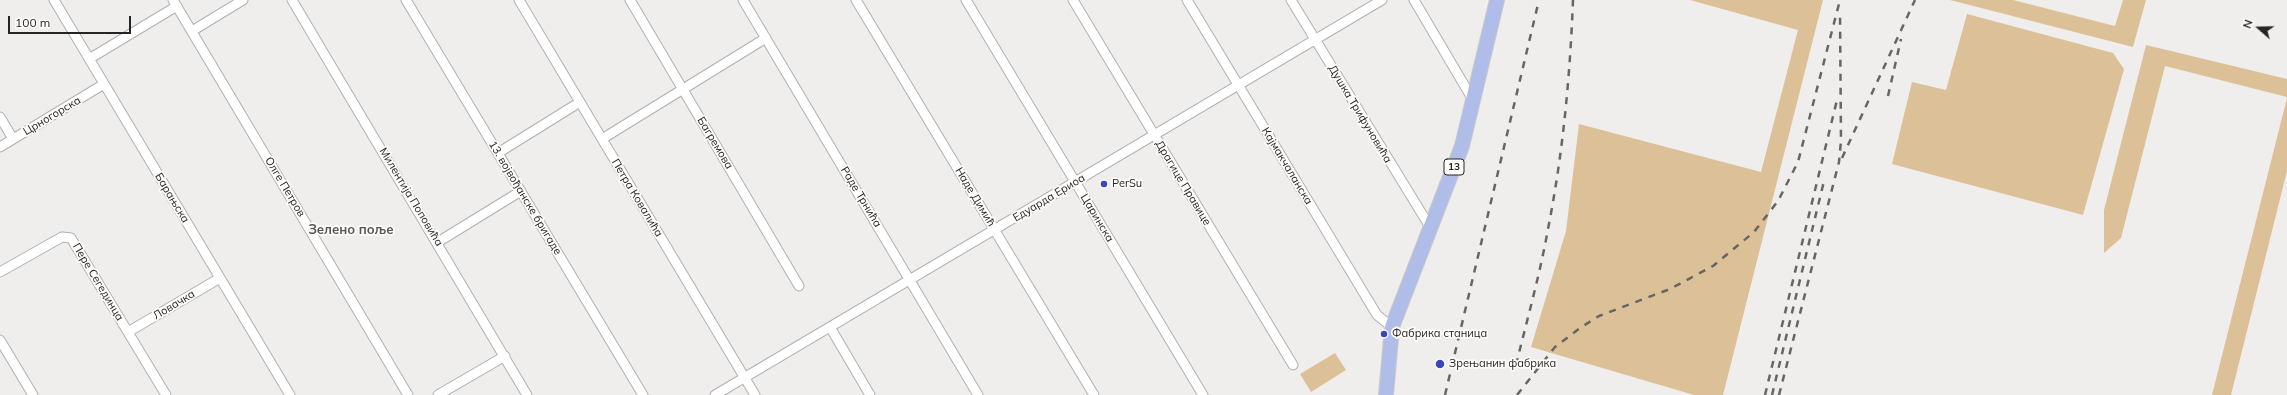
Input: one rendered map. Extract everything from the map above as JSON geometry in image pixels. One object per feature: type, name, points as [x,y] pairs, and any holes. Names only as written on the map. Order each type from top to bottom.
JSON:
[{"type":"main road","name":"13","points":[[1386,395],[1392,327],[1462,146],[1497,0]]},
{"type":"street","name":"Барањска","points":[[54,0],[290,395]]},
{"type":"street","points":[[192,31],[243,0]]},
{"type":"street","name":"Милентија Поповића","points":[[292,0],[438,242],[527,395]]},
{"type":"street","name":"13. војвођанске бригаде","points":[[406,0],[644,395]]},
{"type":"street","name":"Петра Ковалића","points":[[519,0],[755,395]]},
{"type":"street","name":"Багремова","points":[[630,0],[799,286]]},
{"type":"street","name":"Раде Трнића","points":[[744,0],[978,395]]},
{"type":"street","name":"Наде Димић","points":[[856,0],[1094,395]]},
{"type":"street","name":"Царинска","points":[[966,0],[1203,395]]},
{"type":"street","name":"Драгице Правице","points":[[1073,0],[1293,365]]},
{"type":"street","name":"Кајмакчаланска","points":[[1187,0],[1377,315],[1392,327]]},
{"type":"street","name":"Душка Трифуновића","points":[[1291,0],[1430,227]]},
{"type":"street","name":"Едуарда Ериоа","points":[[715,395],[1382,0]]},
{"type":"street","points":[[1414,0],[1473,100]]},
{"type":"street","points":[[89,59],[175,3]]},
{"type":"street","name":"Олге Петров","points":[[175,3],[408,395]]},
{"type":"street","points":[[602,138],[766,38]]},
{"type":"street","name":"Црногорска","points":[[0,147],[104,84]]},
{"type":"street","points":[[498,153],[580,102]]},
{"type":"street","points":[[0,117],[13,139]]},
{"type":"street","points":[[438,242],[521,191]]},
{"type":"street","name":"Пере Сегединца","points":[[0,272],[62,236],[68,236],[73,240],[166,395]]},
{"type":"street","name":"Ловачка","points":[[128,332],[220,278]]},
{"type":"street","points":[[830,327],[870,395]]},
{"type":"street","points":[[0,340],[33,395]]},
{"type":"street","points":[[438,395],[505,356]]},
{"type":"shaded area","points":[[1690,0],[1823,0],[1723,395],[1694,395],[1531,347],[1566,231],[1579,124],[1761,172],[1798,30]]},
{"type":"shaded area","points":[[1950,0],[2013,0],[2115,26],[2123,0],[2146,0],[2133,47]]},
{"type":"shaded area","points":[[1967,14],[2113,53],[2124,69],[2083,215],[1892,164],[1912,82],[1946,90]]},
{"type":"shaded area","points":[[2146,45],[2287,79],[2287,97],[2165,66],[2121,238],[2104,253],[2104,210]]},
{"type":"shaded area","points":[[2287,98],[2287,171],[2231,395],[2212,395]]},
{"type":"shaded area","points":[[1335,353],[1346,370],[1311,392],[1300,374]]},
{"type":"railway","points":[[1445,395],[1539,0]]},
{"type":"railway","points":[[1516,365],[1545,246],[1558,172],[1568,86],[1573,0]]},
{"type":"railway","points":[[1517,395],[1555,347],[1580,328],[1599,316],[1670,289],[1713,266],[1754,232],[1778,201],[1798,162],[1840,0]]},
{"type":"railway","points":[[1842,158],[1915,0]]},
{"type":"railway","points":[[1779,395],[1839,162],[1841,141],[1840,13]]},
{"type":"railway","points":[[1888,96],[1901,39]]},
{"type":"railway","points":[[1765,395],[1837,100]]},
{"type":"railway","points":[[1772,395],[1824,181]]},
{"type":"place","name":"PerSu","points":[[1104,184]]},
{"type":"place","name":"Фабрика станица","points":[[1384,334]]},
{"type":"place","name":"Зрењанин фабрика","points":[[1440,364]]},
{"type":"district","name":"Зелено поље","points":[[351,230]]}]
